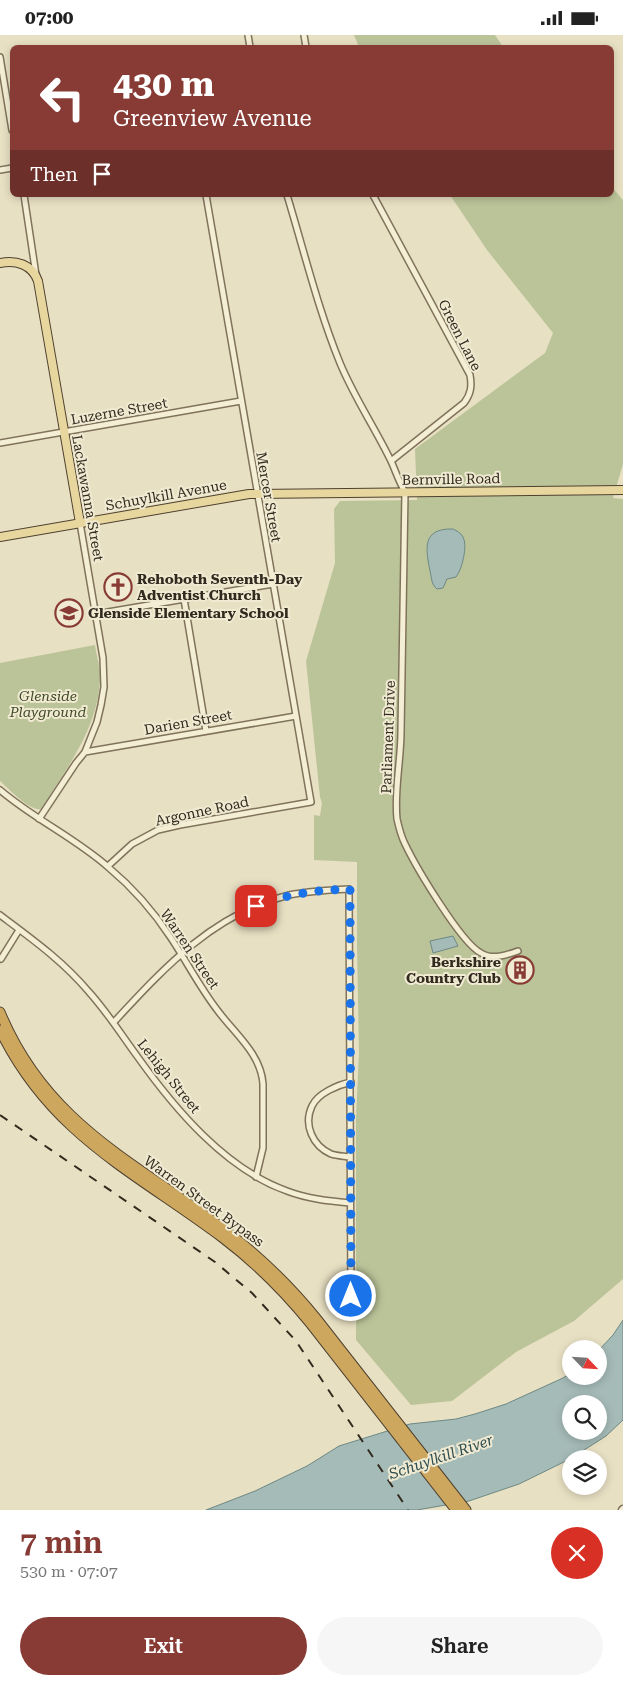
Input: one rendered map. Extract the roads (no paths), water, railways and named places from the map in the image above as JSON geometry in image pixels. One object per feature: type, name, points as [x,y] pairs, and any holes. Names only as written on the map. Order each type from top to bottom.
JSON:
[{"type":"highway","name":"Warren Street Bypass","points":[[0,1012],[30,1068],[71,1116],[107,1147],[220,1227],[268,1265],[305,1304],[456,1510]]},
{"type":"highway","name":"Warren Street Bypass","points":[[0,1030],[28,1077],[66,1122],[110,1159],[208,1227],[256,1265],[304,1316],[466,1510]]},
{"type":"main road","points":[[0,263],[18,262],[32,270],[36,275]]},
{"type":"main road","name":"Lackawanna Street","points":[[36,275],[80,523]]},
{"type":"main road","name":"Bernville Road","points":[[278,494],[623,490]]},
{"type":"main road","name":"Schuylkill Avenue","points":[[0,537],[257,494],[278,494]]},
{"type":"street","points":[[0,57],[10,120]]},
{"type":"street","name":"Lackawanna Street","points":[[24,197],[36,275]]},
{"type":"street","name":"Mercer Street","points":[[206,197],[311,802]]},
{"type":"street","name":"Parliament Drive","points":[[288,197],[340,363],[390,461],[397,480],[405,492],[401,737],[397,805],[399,831],[425,879],[455,925],[468,941],[480,953],[488,955],[506,955],[518,951]]},
{"type":"street","name":"Green Lane","points":[[374,197],[470,375],[472,382],[470,394],[464,403],[390,461]]},
{"type":"street","name":"Luzerne Street","points":[[0,443],[241,401]]},
{"type":"street","name":"Lackawanna Street","points":[[39,819],[85,752],[97,722],[104,687],[103,658],[80,523]]},
{"type":"street","points":[[96,614],[273,584]]},
{"type":"street","points":[[184,599],[206,731]]},
{"type":"street","name":"Darien Street","points":[[85,752],[296,715]]},
{"type":"street","name":"Warren Street","points":[[0,790],[108,866],[146,905],[163,927],[218,1011],[255,1056],[263,1077],[263,1148],[256,1177]]},
{"type":"street","name":"Argonne Road","points":[[108,866],[132,844],[158,830],[311,802]]},
{"type":"street","points":[[114,1023],[180,953],[221,924],[270,900],[304,892],[350,889],[351,1296],[347,1308]]},
{"type":"street","name":"Lehigh Street","points":[[0,915],[68,968],[114,1023],[153,1078],[185,1115],[226,1156],[256,1177],[297,1195],[350,1203]]},
{"type":"street","points":[[1,959],[19,930]]},
{"type":"street","points":[[350,1082],[339,1085],[319,1097],[312,1106],[308,1126],[313,1139],[322,1149],[333,1155],[350,1157]]},
{"type":"water","points":[[453,529],[463,537],[465,551],[462,563],[456,577],[447,579],[443,588],[437,589],[433,583],[430,571],[427,555],[428,542],[435,532]]},
{"type":"water","points":[[453,936],[458,946],[433,953],[430,941]]},
{"type":"water","name":"Schuylkill River","points":[[623,1320],[623,1420],[607,1435],[607,1395],[562,1395],[562,1440],[600,1440],[584,1450],[562,1450],[562,1463],[519,1484],[469,1501],[417,1510],[206,1510],[255,1491],[307,1466],[339,1446],[410,1424],[456,1419],[475,1414],[506,1404],[562,1378],[562,1385],[608,1385],[608,1340]]},
{"type":"railway","points":[[0,1115],[215,1262],[252,1293],[296,1341],[408,1510]]},
{"type":"place","name":"Rehoboth Seventh-Day Adventist Church","points":[[118,587]]},
{"type":"place","name":"Glenside Elementary School","points":[[69,613]]},
{"type":"place","name":"Berkshire Country Club","points":[[520,970]]},
{"type":"park label","name":"Glenside Playground","points":[[48,704]]}]
